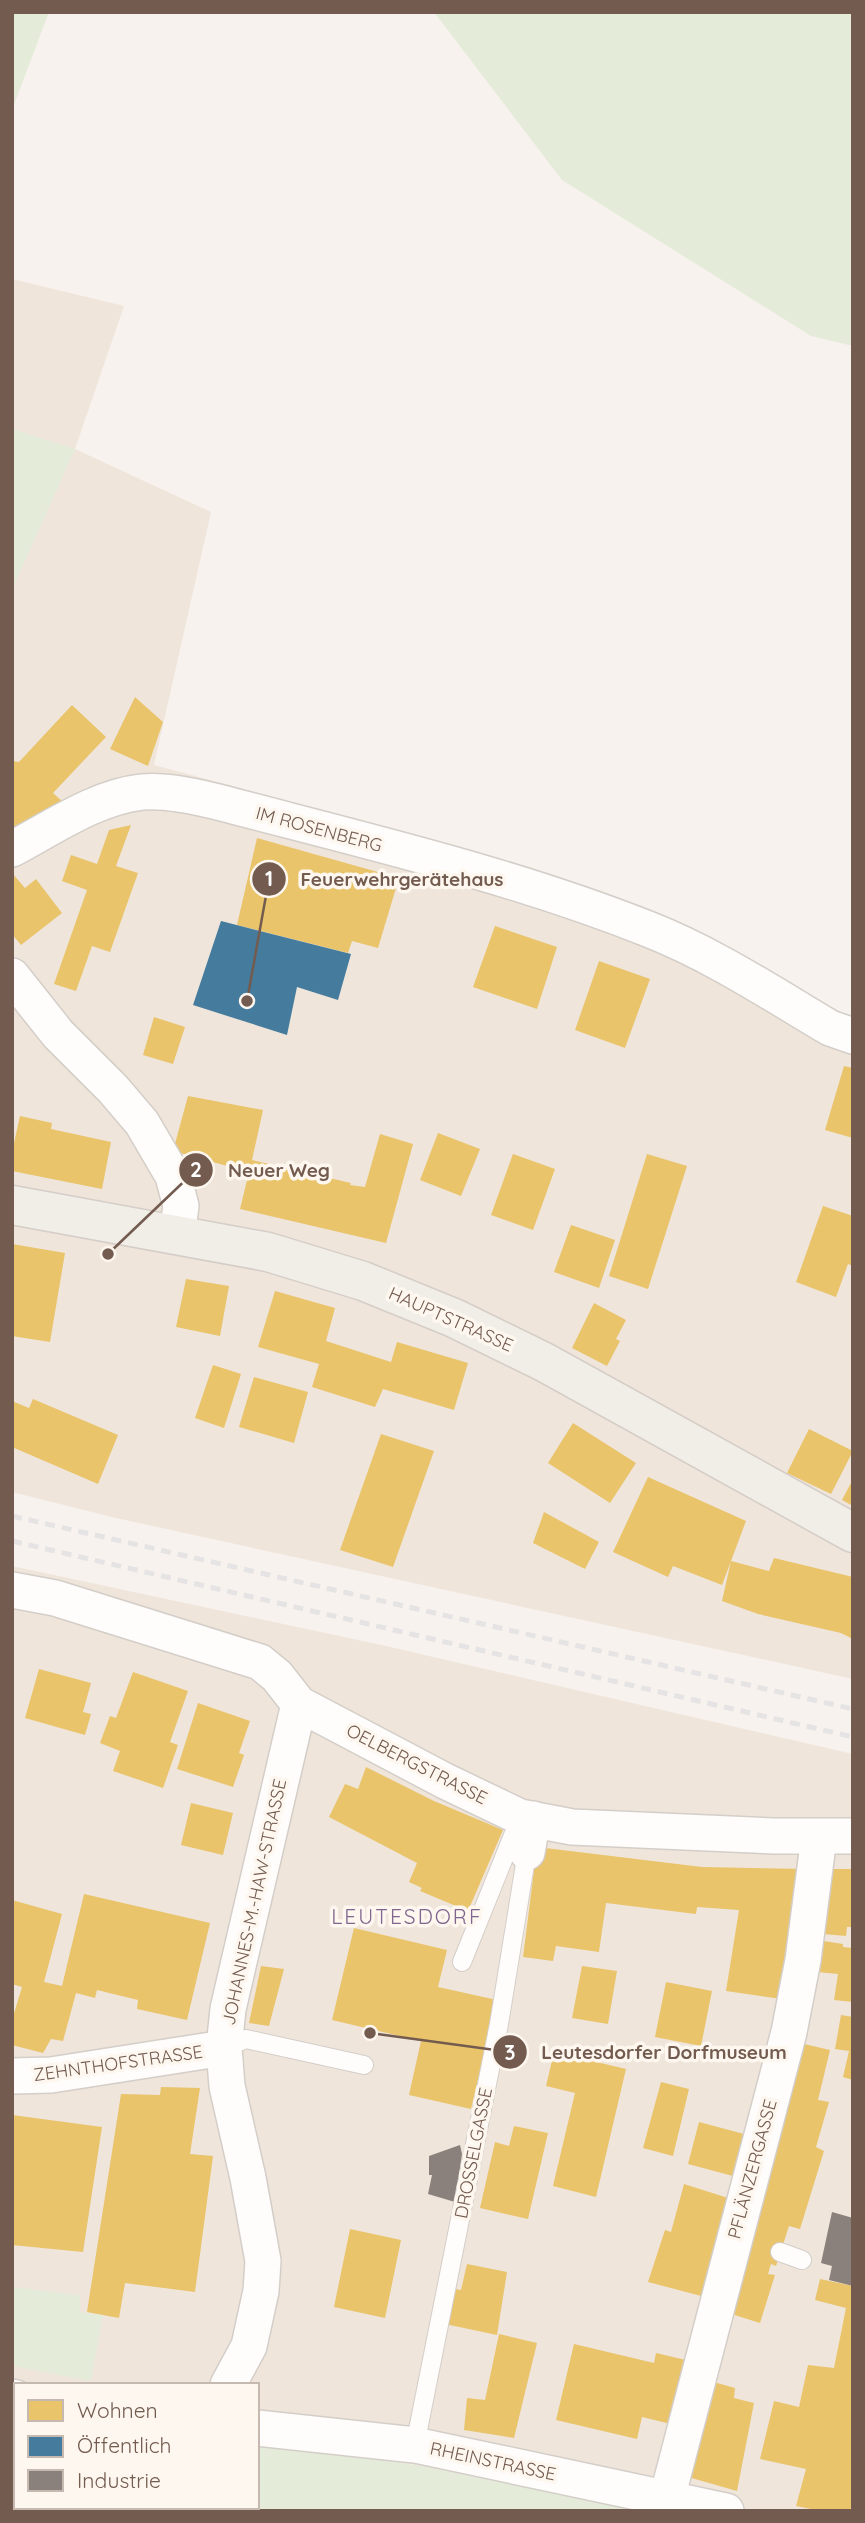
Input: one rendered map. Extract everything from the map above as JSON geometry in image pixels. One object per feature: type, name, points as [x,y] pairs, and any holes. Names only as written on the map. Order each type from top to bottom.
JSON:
[{"type":"main road","name":"HAUPTSTRASSE","points":[[12,1206],[268,1252],[363,1280],[454,1318],[544,1362],[853,1533]]},
{"type":"street","name":"IM ROSENBERG","points":[[12,849],[106,801],[143,792],[187,795],[219,802],[495,876],[647,929],[691,948],[830,1028],[853,1036]]},
{"type":"street","points":[[12,976],[58,1034],[113,1089],[142,1123],[173,1176],[181,1206],[177,1234]]},
{"type":"street","name":"OELBERGSTRASSE","points":[[12,1590],[55,1598],[260,1662],[277,1676],[299,1704],[445,1781],[527,1829],[572,1827],[836,1836]]},
{"type":"street","name":"JOHANNES-M.-HAW-STRASSE","points":[[229,2383],[249,2346],[261,2291],[263,2260],[227,2086],[224,2048],[229,2009],[299,1704]]},
{"type":"street","name":"PFLÄNZERGASSE","points":[[667,2498],[741,2239],[803,1960],[836,1836]]},
{"type":"street","name":"ZEHNTHOFSTRASSE","points":[[12,2077],[51,2075],[224,2048]]},
{"type":"street","name":"RHEINSTRASSE","points":[[259,2428],[415,2445],[726,2511]]},
{"type":"lane","points":[[462,1962],[527,1829]]},
{"type":"lane","name":"DROSSELGASSE","points":[[415,2445],[499,2024],[527,1829]]},
{"type":"lane","points":[[224,2048],[246,2039],[364,2064]]},
{"type":"lane","points":[[780,2252],[802,2259]]},
{"type":"shaded area","points":[[12,279],[124,306],[75,449],[211,512],[154,765],[393,829],[513,865],[752,962],[853,1019],[853,1679],[116,1518],[12,1492]]},
{"type":"shaded area","points":[[12,1566],[386,1646],[853,1754],[853,2511],[635,2511],[405,2463],[259,2444],[259,2383],[14,2383],[12,2412]]},
{"type":"green space","points":[[12,12],[49,12],[12,110]]},
{"type":"green space","points":[[434,12],[853,12],[853,346],[811,336],[562,180]]},
{"type":"green space","points":[[12,429],[75,449],[12,590]]},
{"type":"green space","points":[[12,2287],[80,2295],[80,2312],[103,2315],[91,2381],[12,2366]]},
{"type":"green space","points":[[12,2412],[14,2509],[259,2509],[259,2444],[405,2463],[635,2511],[12,2511]]},
{"type":"building: Wohnen","points":[[135,697],[163,722],[148,766],[110,749]]},
{"type":"building: Wohnen","points":[[72,705],[106,737],[53,793],[64,803],[12,834],[12,761],[19,762]]},
{"type":"building: Wohnen","points":[[131,825],[116,866],[138,873],[110,952],[92,946],[76,991],[54,984],[87,890],[62,881],[71,855],[97,864],[109,830]]},
{"type":"building: Wohnen","points":[[257,838],[399,878],[378,948],[352,941],[348,953],[237,925]]},
{"type":"building: Wohnen","points":[[12,873],[25,888],[36,879],[62,913],[21,945],[12,934]]},
{"type":"building: Wohnen","points":[[495,926],[557,947],[537,1009],[473,987]]},
{"type":"building: Wohnen","points":[[599,961],[650,979],[625,1048],[575,1030]]},
{"type":"building: Wohnen","points":[[154,1017],[185,1027],[173,1064],[143,1055]]},
{"type":"building: Wohnen","points":[[844,1066],[853,1068],[853,1138],[825,1130]]},
{"type":"building: Wohnen","points":[[188,1096],[263,1110],[252,1160],[351,1183],[350,1185],[365,1187],[380,1134],[413,1144],[386,1243],[240,1209],[249,1172],[173,1151]]},
{"type":"building: Wohnen","points":[[20,1116],[52,1123],[51,1129],[111,1142],[102,1189],[12,1171],[12,1152]]},
{"type":"building: Wohnen","points":[[438,1133],[480,1149],[461,1196],[420,1180]]},
{"type":"building: Wohnen","points":[[513,1154],[555,1169],[533,1230],[491,1215]]},
{"type":"building: Wohnen","points":[[647,1154],[687,1166],[648,1289],[609,1276]]},
{"type":"building: Wohnen","points":[[823,1206],[853,1216],[853,1266],[848,1264],[836,1297],[796,1282]]},
{"type":"building: Wohnen","points":[[571,1225],[615,1240],[599,1288],[554,1272]]},
{"type":"building: Wohnen","points":[[12,1244],[65,1253],[50,1342],[12,1336]]},
{"type":"building: Wohnen","points":[[186,1279],[229,1286],[220,1336],[176,1327]]},
{"type":"building: Wohnen","points":[[275,1291],[335,1308],[326,1341],[391,1362],[397,1342],[468,1363],[454,1410],[383,1389],[375,1407],[312,1387],[319,1364],[258,1347]]},
{"type":"building: Wohnen","points":[[594,1303],[626,1320],[616,1339],[620,1341],[607,1366],[572,1348]]},
{"type":"building: Wohnen","points":[[213,1365],[241,1374],[224,1428],[195,1418]]},
{"type":"building: Wohnen","points":[[254,1377],[308,1392],[294,1443],[239,1427]]},
{"type":"building: Wohnen","points":[[33,1399],[118,1435],[98,1484],[12,1447],[12,1401],[29,1408]]},
{"type":"building: Wohnen","points":[[573,1423],[636,1463],[610,1503],[548,1463]]},
{"type":"building: Wohnen","points":[[809,1429],[853,1451],[831,1494],[787,1473]]},
{"type":"building: Wohnen","points":[[381,1434],[434,1451],[393,1567],[340,1550]]},
{"type":"building: Wohnen","points":[[648,1477],[746,1521],[722,1585],[673,1566],[668,1577],[613,1552]]},
{"type":"building: Wohnen","points":[[853,1479],[853,1506],[842,1500]]},
{"type":"building: Wohnen","points":[[544,1512],[599,1542],[585,1569],[533,1543]]},
{"type":"building: Wohnen","points":[[774,1558],[853,1577],[853,1639],[841,1633],[758,1614],[722,1601],[731,1561],[769,1571]]},
{"type":"building: Wohnen","points":[[39,1669],[91,1683],[83,1712],[91,1714],[85,1735],[25,1718]]},
{"type":"building: Wohnen","points":[[133,1672],[188,1691],[170,1742],[178,1745],[163,1788],[113,1771],[120,1751],[100,1743],[110,1716],[116,1718]]},
{"type":"building: Wohnen","points":[[198,1703],[250,1721],[239,1753],[244,1755],[233,1787],[177,1769]]},
{"type":"building: Wohnen","points":[[366,1767],[434,1801],[503,1830],[468,1911],[420,1891],[422,1888],[409,1882],[417,1863],[329,1817],[345,1784],[358,1789]]},
{"type":"building: Wohnen","points":[[191,1803],[233,1813],[223,1855],[181,1845]]},
{"type":"building: Wohnen","points":[[537,1847],[702,1867],[808,1869],[789,2000],[726,1991],[739,1910],[697,1907],[696,1914],[606,1903],[599,1952],[556,1946],[553,1961],[523,1957]]},
{"type":"building: Wohnen","points":[[821,1869],[853,1869],[853,1927],[847,1927],[846,1936],[812,1933]]},
{"type":"building: Wohnen","points":[[84,1894],[210,1923],[187,2020],[137,2009],[138,2000],[97,1990],[95,1998],[76,1993],[63,2041],[51,2039],[43,2053],[12,2045],[12,2020],[22,1987],[12,1984],[12,1900],[62,1914],[44,1982],[62,1986]]},
{"type":"building: Wohnen","points":[[354,1928],[447,1950],[438,1987],[497,2000],[471,2109],[409,2095],[421,2041],[332,2020]]},
{"type":"building: Wohnen","points":[[811,1939],[853,1948],[853,2002],[834,2000],[838,1974],[806,1971]]},
{"type":"building: Wohnen","points":[[261,1966],[284,1969],[269,2026],[249,2023]]},
{"type":"building: Wohnen","points":[[582,1966],[617,1971],[608,2024],[572,2018]]},
{"type":"building: Wohnen","points":[[666,1982],[712,1991],[701,2046],[655,2037]]},
{"type":"building: Wohnen","points":[[841,2015],[853,2017],[853,2080],[843,2077],[849,2051],[835,2049]]},
{"type":"building: Wohnen","points":[[791,2041],[830,2050],[818,2100],[829,2102],[816,2147],[824,2151],[800,2229],[789,2226],[776,2266],[771,2264],[768,2274],[775,2275],[760,2323],[725,2312]]},
{"type":"building: Wohnen","points":[[554,2052],[626,2069],[596,2197],[553,2186],[575,2093],[546,2086]]},
{"type":"building: Wohnen","points":[[661,2082],[689,2089],[673,2156],[643,2148]]},
{"type":"building: Wohnen","points":[[161,2087],[200,2088],[190,2154],[213,2156],[195,2292],[125,2283],[119,2318],[87,2312],[121,2094],[160,2095]]},
{"type":"building: Wohnen","points":[[12,2115],[102,2127],[83,2252],[12,2245]]},
{"type":"building: Wohnen","points":[[699,2122],[744,2134],[733,2176],[688,2164]]},
{"type":"building: Wohnen","points":[[514,2126],[548,2133],[528,2219],[480,2208],[495,2142],[509,2146]]},
{"type":"building: Wohnen","points":[[684,2184],[728,2198],[705,2297],[648,2282],[665,2230],[671,2232]]},
{"type":"building: Wohnen","points":[[350,2229],[401,2240],[385,2318],[334,2307]]},
{"type":"building: Wohnen","points":[[467,2264],[507,2272],[497,2335],[445,2324],[450,2288],[461,2290]]},
{"type":"building: Wohnen","points":[[820,2279],[853,2286],[853,2499],[850,2511],[821,2511],[796,2506],[806,2469],[760,2459],[774,2401],[799,2407],[808,2365],[834,2368],[846,2308],[815,2300]]},
{"type":"building: Wohnen","points":[[499,2334],[537,2343],[514,2438],[464,2430],[467,2398],[485,2400]]},
{"type":"building: Wohnen","points":[[574,2344],[654,2363],[656,2353],[690,2361],[675,2425],[642,2417],[637,2439],[556,2420]]},
{"type":"building: Wohnen","points":[[710,2381],[735,2388],[734,2398],[754,2403],[737,2491],[688,2477]]},
{"type":"building: Öffentlich","points":[[221,921],[351,954],[338,1000],[297,987],[287,1035],[193,1005]]},
{"type":"building: Industrie","points":[[460,2145],[462,2154],[455,2202],[428,2194],[432,2175],[429,2175],[429,2156]]},
{"type":"building: Industrie","points":[[832,2212],[853,2218],[853,2286],[829,2280],[832,2266],[821,2263]]},
{"type":"railway","points":[[12,1516],[853,1709]]},
{"type":"railway","points":[[12,1541],[853,1737]]},
{"type":"place","name":"Feuerwehrgerätehaus","points":[[247,1001]]},
{"type":"place","name":"Neuer Weg","points":[[108,1254]]},
{"type":"place","name":"Leutesdorfer Dorfmuseum","points":[[370,2033]]},
{"type":"district","name":"LEUTESDORF","points":[[407,1916]]}]
